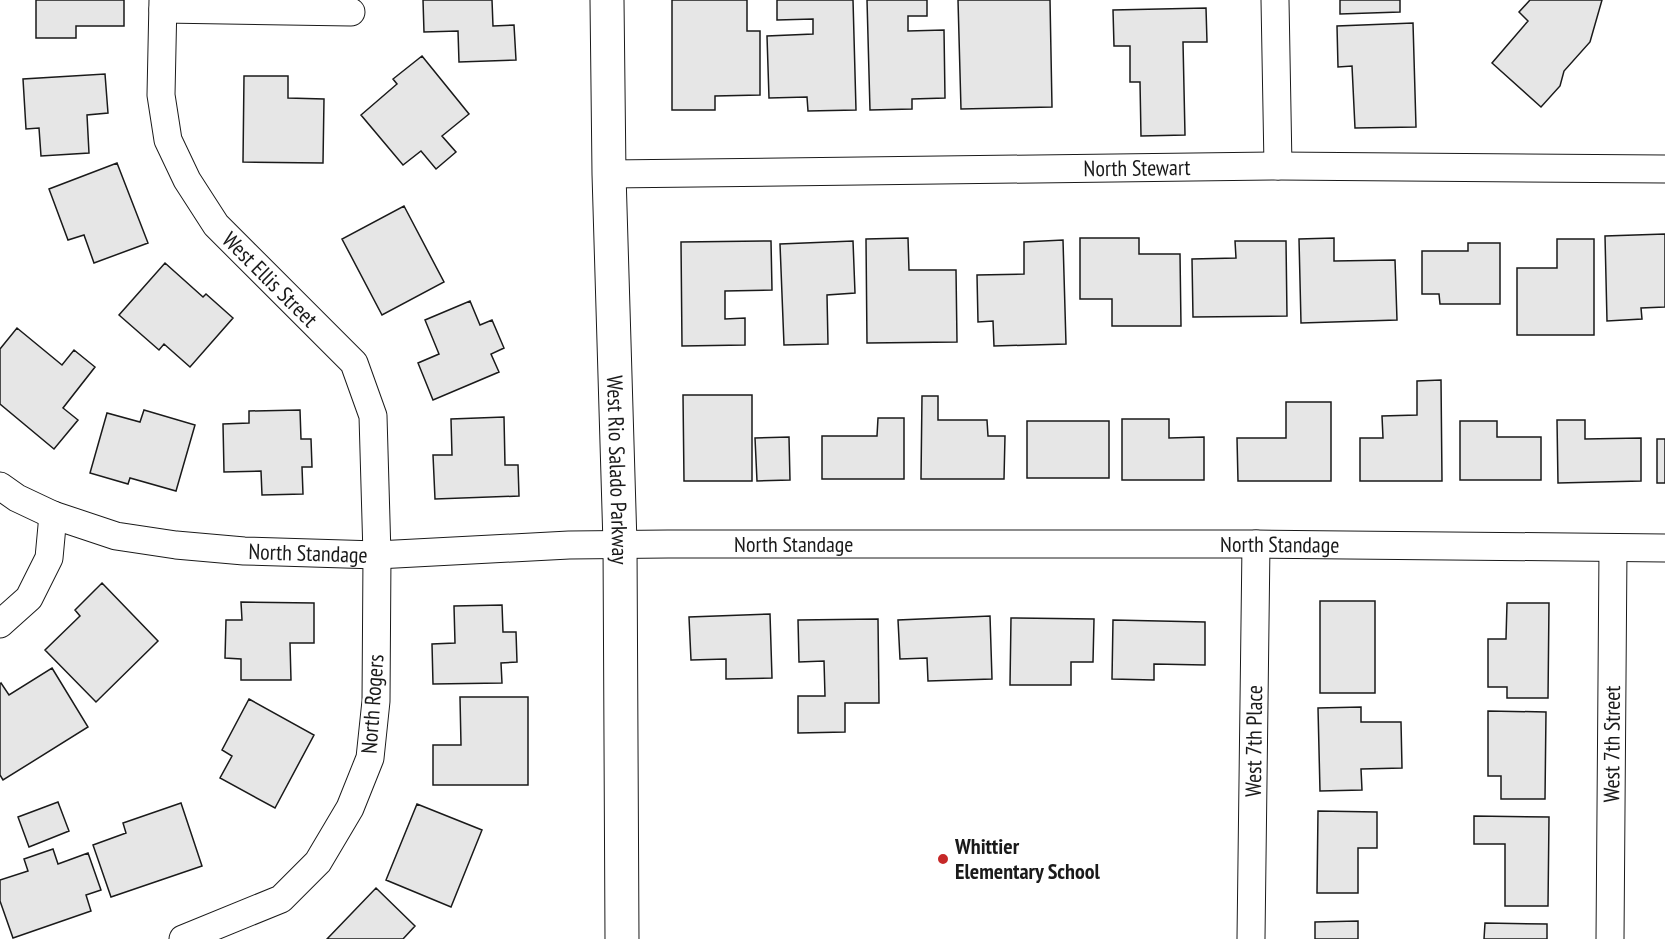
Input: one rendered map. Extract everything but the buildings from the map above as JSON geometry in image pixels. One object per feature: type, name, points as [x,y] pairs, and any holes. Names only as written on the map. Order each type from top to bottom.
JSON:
[{"type":"main road","name":"West Rio Salado Parkway","points":[[607,0],[609,174],[620,544],[622,939]]},
{"type":"street","points":[[1275,0],[1278,166]]},
{"type":"street","points":[[163,5],[351,12]]},
{"type":"street","name":"West Ellis Street","points":[[163,5],[161,95],[168,141],[187,180],[216,225],[354,363],[373,416],[377,555]]},
{"type":"street","name":"North Stewart","points":[[609,174],[1278,166],[1665,169]]},
{"type":"street","name":"North Standage","points":[[0,486],[17,498],[53,515],[116,536],[177,545],[244,551],[377,555],[620,544],[1256,544],[1665,549]]},
{"type":"street","points":[[0,624],[29,598],[49,558],[53,515]]},
{"type":"street","name":"West 7th Place","points":[[1251,939],[1256,544]]},
{"type":"street","name":"West 7th Street","points":[[1610,939],[1613,549]]},
{"type":"street","name":"North Rogers","points":[[183,939],[280,899],[318,862],[350,808],[370,758],[376,701],[377,555]]},
{"type":"place","name":"Whittier Elementary School","points":[[943,859]]}]
